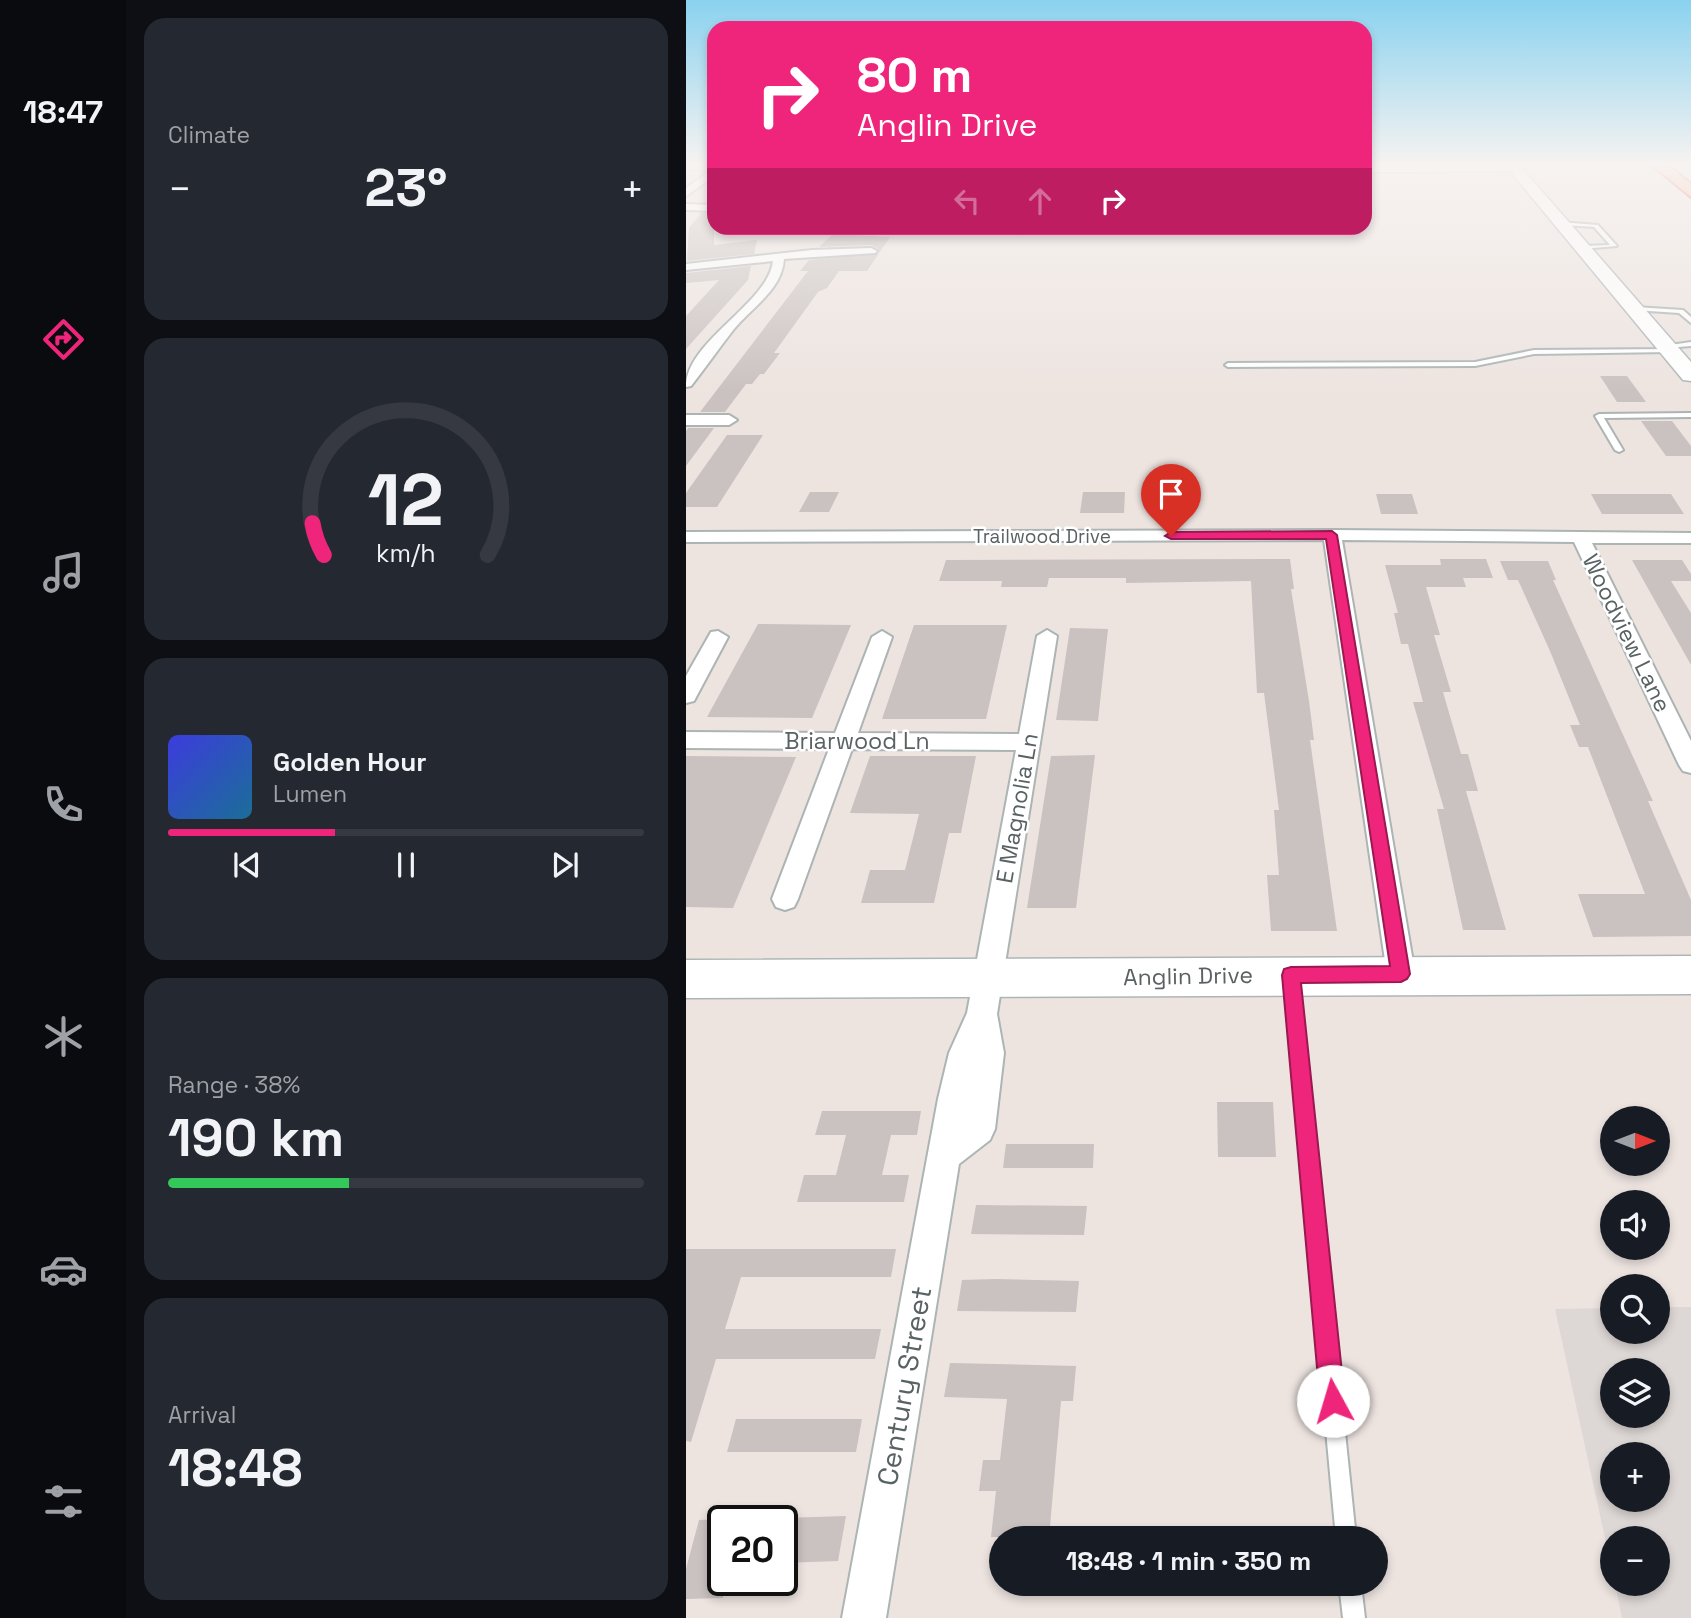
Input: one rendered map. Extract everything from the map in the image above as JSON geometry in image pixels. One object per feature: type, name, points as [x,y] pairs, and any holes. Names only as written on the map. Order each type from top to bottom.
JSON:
[{"type":"street","points":[[1577,241],[1691,375]]},
{"type":"street","points":[[686,267],[779,256],[871,251]]},
{"type":"street","points":[[686,383],[729,327],[763,293],[779,267],[779,256]]},
{"type":"street","points":[[686,420],[729,420]]},
{"type":"street","points":[[1332,535],[1401,974]]},
{"type":"street","name":"Trailwood Drive","points":[[686,537],[1332,535],[1691,538]]},
{"type":"street","name":"Woodview Lane","points":[[1581,538],[1691,765]]},
{"type":"street","points":[[785,899],[882,636]]},
{"type":"street","name":"E Magnolia Ln","points":[[985,997],[1047,636]]},
{"type":"street","points":[[686,696],[718,637]]},
{"type":"street","name":"Briarwood Ln","points":[[686,740],[1028,742]]},
{"type":"street","name":"Anglin Drive","points":[[686,979],[985,997],[1291,975],[1691,975]]},
{"type":"street","name":"Century Street","points":[[864,1618],[944,1155],[979,1129],[989,1053],[985,997]]},
{"type":"lane","points":[[1583,248],[1614,246],[1609,241]]},
{"type":"lane","points":[[1635,309],[1681,311],[1691,321]]},
{"type":"lane","points":[[1228,365],[1475,364],[1534,352],[1668,349],[1691,344]]},
{"type":"lane","points":[[1619,450],[1599,416],[1691,415]]},
{"type":"lane","points":[[1291,975],[1345,1526]]},
{"type":"lane","points":[[1351,1596],[1354,1618]]},
{"type":"shaded area","points":[[1670,1307],[1691,1307],[1691,1618],[1622,1618],[1617,1596],[1670,1596],[1670,1526],[1602,1526],[1555,1309],[1600,1308],[1600,1344],[1670,1344]]},
{"type":"building","points":[[688,241],[714,241],[714,245],[757,241],[754,254],[687,261]]},
{"type":"building","points":[[826,241],[888,241],[867,271],[839,271],[827,288],[818,292],[774,353],[780,353],[764,374],[760,374],[752,384],[746,384],[725,412],[700,412],[808,271],[800,271],[809,260],[879,253],[878,249],[871,245],[819,247]]},
{"type":"building","points":[[751,266],[748,280],[686,349],[686,316],[719,280],[686,283],[686,273]]},
{"type":"building","points":[[1600,376],[1627,376],[1646,402],[1617,402]]},
{"type":"building","points":[[1641,421],[1672,421],[1691,446],[1691,456],[1666,456]]},
{"type":"building","points":[[688,428],[714,428],[686,466],[686,431]]},
{"type":"building","points":[[727,435],[763,435],[717,507],[686,507],[686,493]]},
{"type":"building","points":[[810,492],[839,492],[829,512],[799,512]]},
{"type":"building","points":[[1083,492],[1125,492],[1124,513],[1080,513]]},
{"type":"building","points":[[1376,494],[1412,494],[1418,514],[1381,514]]},
{"type":"building","points":[[1591,494],[1671,494],[1684,514],[1602,514]]},
{"type":"building","points":[[1290,559],[1294,589],[1291,589],[1314,740],[1310,740],[1337,931],[1271,931],[1267,875],[1279,875],[1274,810],[1279,810],[1264,693],[1257,693],[1251,581],[1126,583],[1126,578],[1049,578],[1047,587],[1001,587],[1002,581],[939,581],[946,560]]},
{"type":"building","points":[[1440,559],[1486,559],[1493,578],[1463,578],[1466,587],[1426,587],[1440,635],[1434,635],[1451,692],[1443,692],[1461,754],[1468,754],[1478,791],[1466,791],[1506,930],[1463,930],[1437,809],[1444,809],[1413,702],[1423,702],[1408,644],[1401,644],[1394,613],[1398,613],[1385,565],[1441,565]]},
{"type":"building","points":[[1632,560],[1682,560],[1691,574],[1691,581],[1671,581],[1691,613],[1691,665]]},
{"type":"building","points":[[1500,561],[1548,561],[1556,580],[1553,580],[1653,801],[1648,801],[1691,900],[1691,936],[1593,937],[1578,894],[1645,894],[1588,747],[1579,747],[1570,725],[1580,725],[1550,651],[1518,580],[1508,580]]},
{"type":"building","points":[[758,624],[851,625],[812,718],[707,717]]},
{"type":"building","points":[[914,625],[1007,625],[986,719],[882,719]]},
{"type":"building","points":[[1070,628],[1108,629],[1098,721],[1056,720]]},
{"type":"building","points":[[1095,755],[1076,908],[1027,908],[1051,756]]},
{"type":"building","points":[[686,756],[796,757],[733,908],[686,907]]},
{"type":"building","points":[[870,756],[976,756],[961,833],[949,833],[934,903],[861,903],[870,870],[905,870],[919,814],[850,813]]},
{"type":"building","points":[[1217,1102],[1273,1102],[1276,1157],[1218,1157]]},
{"type":"building","points":[[822,1111],[921,1111],[917,1135],[891,1135],[882,1175],[909,1175],[904,1202],[797,1202],[804,1175],[836,1175],[846,1135],[815,1135]]},
{"type":"building","points":[[1006,1144],[1094,1144],[1093,1168],[1003,1168]]},
{"type":"building","points":[[976,1205],[1087,1206],[1084,1235],[971,1234]]},
{"type":"building","points":[[686,1249],[896,1249],[891,1277],[741,1277],[725,1329],[881,1329],[875,1359],[716,1359],[691,1442],[686,1441]]},
{"type":"building","points":[[962,1280],[1079,1281],[1076,1312],[957,1311]]},
{"type":"building","points":[[950,1363],[1076,1366],[1073,1401],[1061,1401],[1050,1526],[992,1526],[996,1491],[979,1491],[983,1460],[1000,1460],[1007,1399],[944,1397]]},
{"type":"building","points":[[736,1419],[862,1419],[856,1452],[727,1452]]},
{"type":"building","points":[[846,1516],[838,1561],[798,1562],[798,1518]]},
{"type":"building","points":[[699,1520],[707,1520],[707,1596],[723,1598],[686,1599],[686,1569]]},
{"type":"route","points":[[1171,536],[1332,535],[1401,974],[1291,975],[1333,1401]]}]
